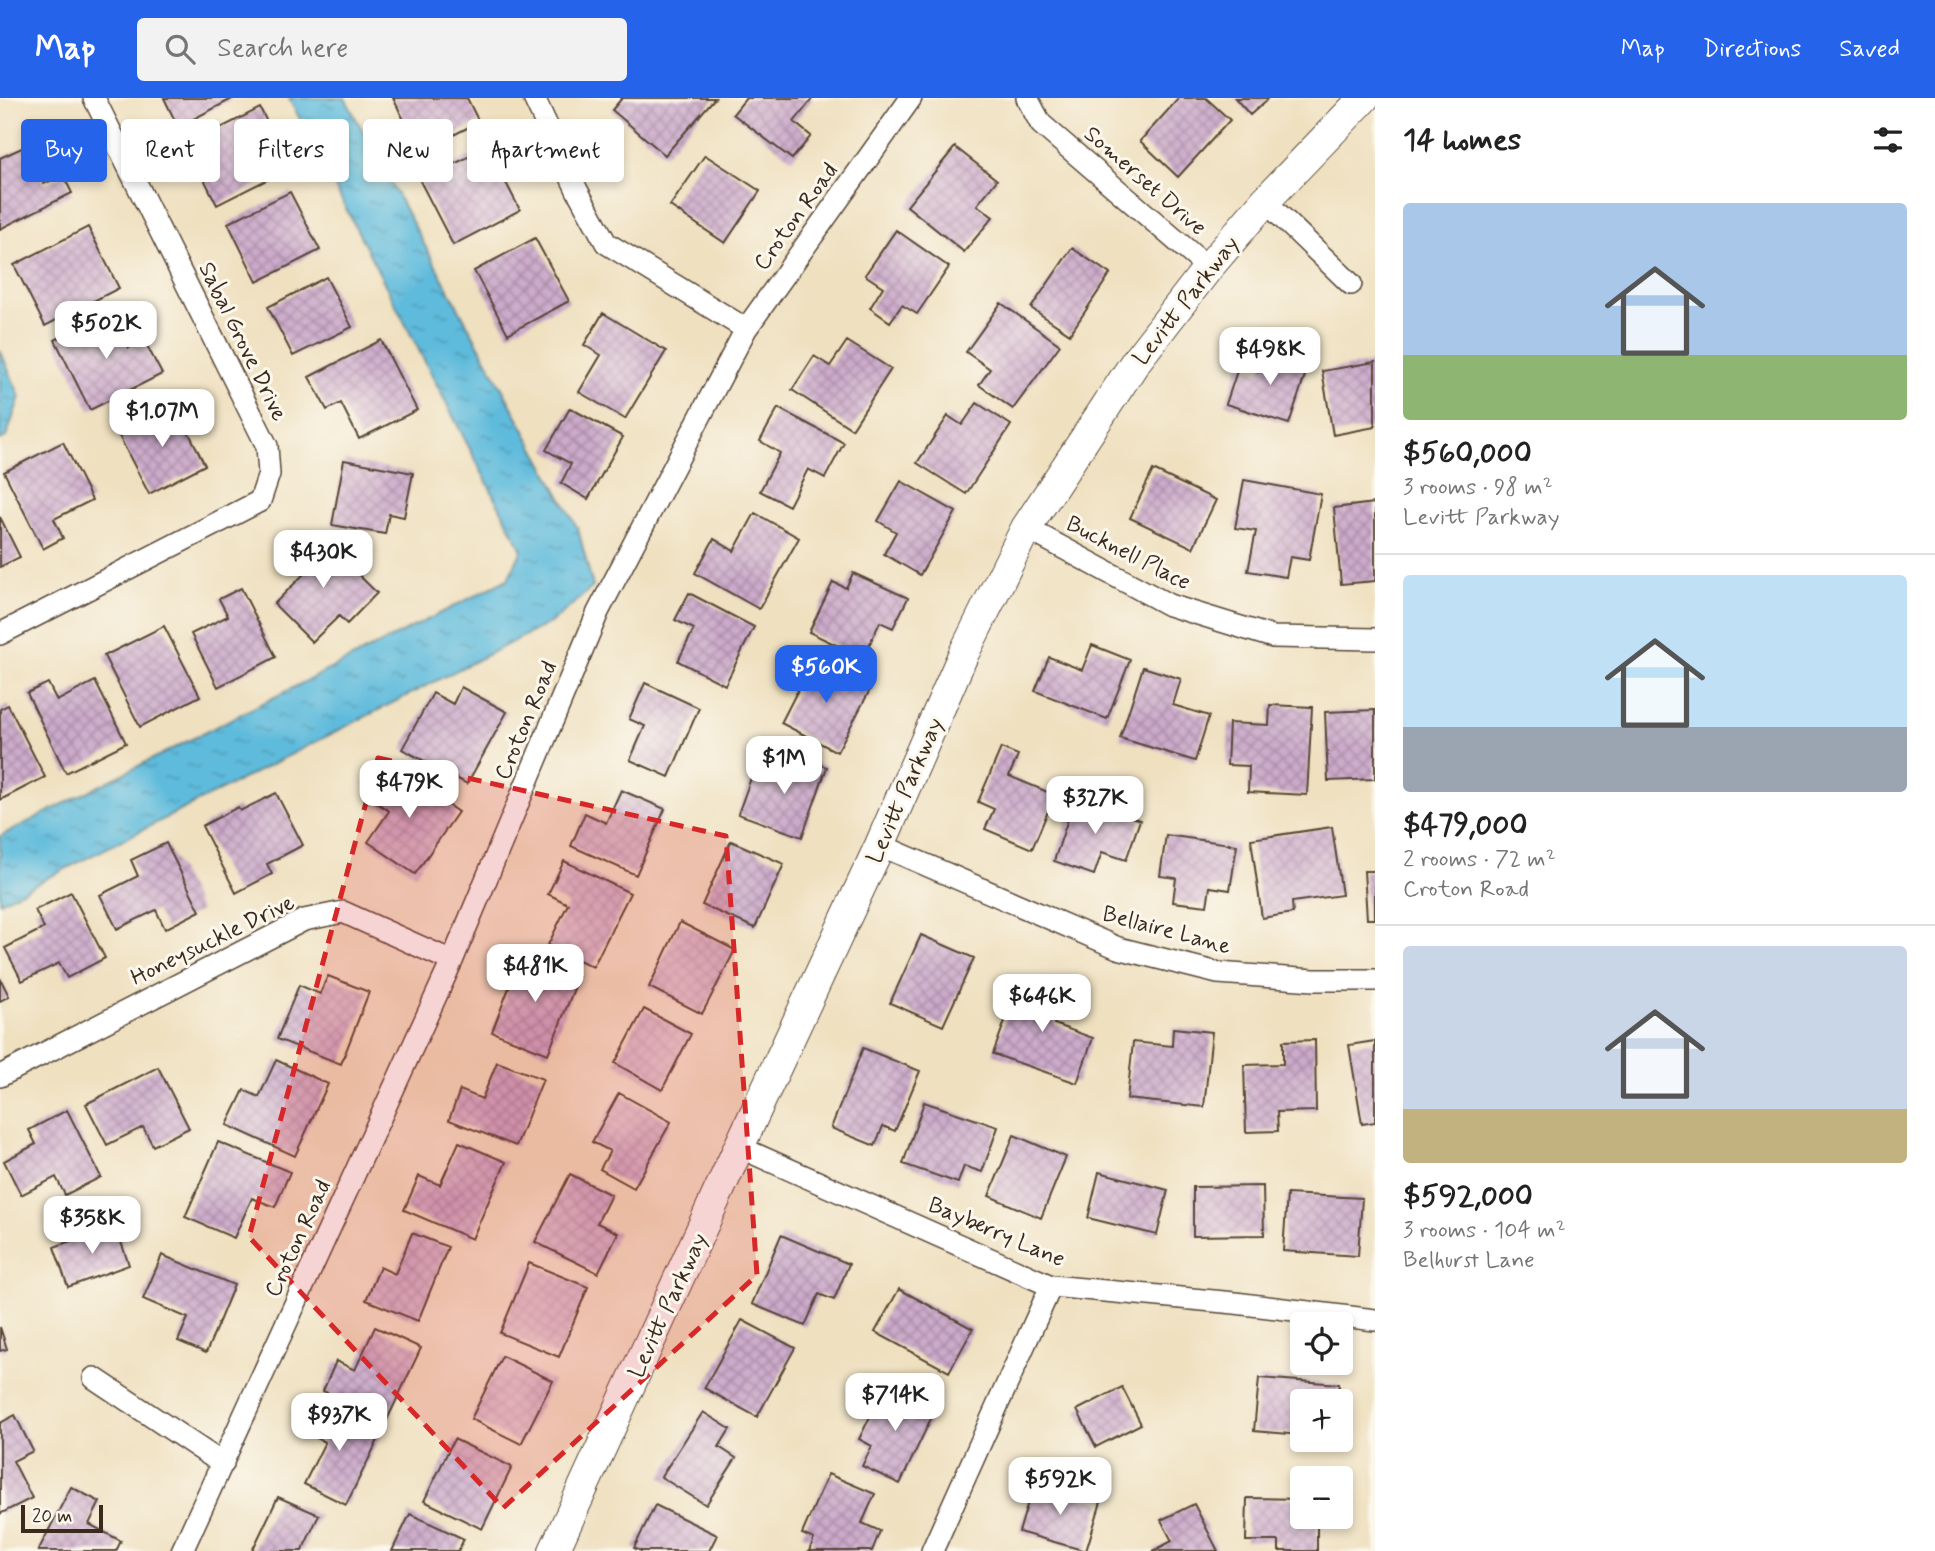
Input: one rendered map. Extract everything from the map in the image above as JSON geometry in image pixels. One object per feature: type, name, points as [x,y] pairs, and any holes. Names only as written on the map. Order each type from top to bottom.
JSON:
[{"type":"street","name":"Sabal Grove Drive","points":[[0,634],[261,501],[269,474],[267,446],[94,98]]},
{"type":"street","points":[[534,98],[577,190],[606,243],[747,328]]},
{"type":"street","name":"Croton Road","points":[[182,1551],[452,961],[598,612],[747,328],[911,98]]},
{"type":"street","name":"Somerset Drive","points":[[1027,98],[1041,124],[1208,268]]},
{"type":"street","name":"Levitt Parkway","points":[[554,1551],[880,845],[963,655],[1026,528],[1136,361],[1208,268],[1265,201],[1364,98]]},
{"type":"street","points":[[1265,201],[1351,284]]},
{"type":"street","name":"Bucknell Place","points":[[1026,528],[1169,605],[1273,637],[1375,639]]},
{"type":"street","name":"Bellaire Lane","points":[[880,845],[1118,948],[1218,973],[1314,980],[1375,980]]},
{"type":"street","name":"Honeysuckle Drive","points":[[0,1076],[304,920],[343,912],[452,961]]},
{"type":"street","name":"Bayberry Lane","points":[[739,1147],[1051,1286],[1235,1303],[1375,1320]]},
{"type":"street","points":[[932,1551],[1051,1286]]},
{"type":"street","points":[[94,1378],[223,1464]]},
{"type":"highlighted area","points":[[378,758],[726,836],[757,1275],[503,1508],[249,1237]]},
{"type":"water","points":[[289,98],[345,98],[363,131],[363,182],[390,182],[578,529],[593,587],[552,622],[0,902],[0,836],[508,579],[522,550],[332,182],[349,182],[349,119],[300,119]]},
{"type":"water","points":[[0,350],[20,397],[6,437],[0,440]]},
{"type":"building","points":[[164,98],[234,98],[193,119],[174,119]]},
{"type":"building","points":[[393,98],[467,98],[478,119],[467,119],[467,128],[453,135],[453,119],[404,119]]},
{"type":"building","points":[[622,98],[715,98],[665,155],[612,110]]},
{"type":"building","points":[[746,98],[813,98],[794,122],[811,136],[792,159],[733,114]]},
{"type":"building","points":[[1179,98],[1206,98],[1230,120],[1178,177],[1140,141]]},
{"type":"building","points":[[1235,98],[1269,98],[1250,115]]},
{"type":"building","points":[[260,108],[266,119],[238,119]]},
{"type":"building","points":[[234,121],[234,182],[262,182],[217,205],[206,182],[220,182],[220,128]]},
{"type":"building","points":[[955,147],[997,180],[977,205],[993,217],[964,252],[907,206]]},
{"type":"building","points":[[21,148],[21,182],[66,182],[72,193],[0,229],[0,158]]},
{"type":"building","points":[[705,155],[760,191],[725,243],[670,206]]},
{"type":"building","points":[[467,158],[467,182],[506,182],[520,210],[453,245],[421,182],[453,182],[453,164]]},
{"type":"building","points":[[290,192],[320,250],[257,282],[228,223]]},
{"type":"building","points":[[88,227],[119,288],[45,326],[14,265]]},
{"type":"building","points":[[896,230],[949,267],[917,314],[902,305],[890,322],[870,308],[883,287],[865,275]]},
{"type":"building","points":[[535,238],[569,301],[508,334],[474,271]]},
{"type":"building","points":[[1072,248],[1110,274],[1070,334],[1031,308]]},
{"type":"building","points":[[326,277],[352,327],[293,356],[268,307]]},
{"type":"building","points":[[1001,303],[1060,345],[1013,409],[979,385],[990,369],[966,352]]},
{"type":"building","points":[[110,312],[129,348],[144,340],[162,374],[90,410],[55,340]]},
{"type":"building","points":[[603,313],[666,351],[625,419],[579,392],[601,355],[584,345]]},
{"type":"building","points":[[381,340],[417,410],[359,439],[341,403],[327,410],[309,377]]},
{"type":"building","points":[[847,341],[891,369],[852,429],[792,390],[814,356],[830,366]]},
{"type":"building","points":[[1268,350],[1309,363],[1289,424],[1226,404],[1239,365],[1260,372]]},
{"type":"building","points":[[1375,362],[1375,427],[1333,435],[1322,371]]},
{"type":"building","points":[[977,403],[1011,425],[966,494],[917,463],[948,416],[962,425]]},
{"type":"building","points":[[175,405],[205,465],[149,494],[118,434]]},
{"type":"building","points":[[570,408],[623,437],[588,499],[561,483],[571,464],[546,450]]},
{"type":"building","points":[[778,408],[844,443],[825,478],[808,469],[789,506],[760,491],[780,453],[760,441]]},
{"type":"building","points":[[63,442],[92,500],[54,519],[63,538],[43,549],[4,472]]},
{"type":"building","points":[[344,460],[413,473],[404,517],[389,514],[385,534],[332,525]]},
{"type":"building","points":[[1153,470],[1216,500],[1193,548],[1130,518]]},
{"type":"building","points":[[1244,480],[1321,494],[1309,560],[1290,557],[1286,577],[1248,571],[1256,531],[1235,528]]},
{"type":"building","points":[[901,481],[956,512],[920,575],[884,554],[896,532],[878,521]]},
{"type":"building","points":[[1375,503],[1375,581],[1341,584],[1334,508]]},
{"type":"building","points":[[755,513],[799,538],[759,609],[695,573],[714,539],[734,551]]},
{"type":"building","points":[[0,517],[20,557],[0,567]]},
{"type":"building","points":[[316,533],[377,593],[347,624],[339,616],[312,642],[274,604],[304,574],[290,559]]},
{"type":"building","points":[[853,573],[908,598],[893,628],[880,622],[863,658],[809,632],[833,582],[846,588]]},
{"type":"building","points":[[241,588],[276,657],[218,687],[191,634],[228,616],[219,599]]},
{"type":"building","points":[[689,593],[754,627],[725,685],[678,661],[694,629],[675,620]]},
{"type":"building","points":[[164,626],[200,696],[140,727],[104,656]]},
{"type":"building","points":[[1092,645],[1130,660],[1107,719],[1035,691],[1049,657],[1082,670]]},
{"type":"building","points":[[814,658],[871,688],[837,752],[781,723]]},
{"type":"building","points":[[1143,667],[1181,679],[1173,705],[1209,716],[1195,761],[1120,738]]},
{"type":"building","points":[[95,681],[126,743],[66,773],[27,693],[48,683],[57,701]]},
{"type":"building","points":[[645,683],[699,708],[669,777],[630,760],[645,726],[629,719]]},
{"type":"building","points":[[461,687],[507,712],[467,784],[402,749],[433,693],[453,704]]},
{"type":"building","points":[[8,705],[45,777],[0,800],[0,709]]},
{"type":"building","points":[[1270,705],[1312,707],[1307,795],[1248,792],[1249,766],[1227,765],[1229,723],[1269,725]]},
{"type":"building","points":[[1375,710],[1375,779],[1328,781],[1325,712]]},
{"type":"building","points":[[1001,748],[1018,755],[1009,776],[1055,795],[1032,849],[985,829],[994,809],[978,802]]},
{"type":"building","points":[[793,755],[827,767],[802,837],[738,814],[755,767],[785,778]]},
{"type":"building","points":[[392,766],[458,812],[415,874],[368,842],[389,811],[370,798]]},
{"type":"building","points":[[621,790],[665,809],[636,875],[571,846],[585,813],[606,823]]},
{"type":"building","points":[[276,793],[303,845],[267,864],[272,874],[236,893],[202,826],[238,807],[240,811]]},
{"type":"building","points":[[1075,798],[1140,820],[1126,860],[1102,852],[1094,875],[1054,861]]},
{"type":"building","points":[[1332,827],[1342,895],[1292,902],[1293,913],[1262,918],[1251,839]]},
{"type":"building","points":[[1166,835],[1237,845],[1230,890],[1210,887],[1207,906],[1173,902],[1176,878],[1160,876]]},
{"type":"building","points":[[731,841],[784,864],[755,928],[702,905]]},
{"type":"building","points":[[166,843],[200,911],[165,929],[156,910],[117,929],[100,895],[138,876],[131,860]]},
{"type":"building","points":[[564,861],[630,893],[593,967],[548,945],[568,904],[548,894]]},
{"type":"building","points":[[1364,871],[1375,871],[1375,919],[1367,919]]},
{"type":"building","points":[[71,892],[105,958],[67,978],[59,963],[22,981],[5,948],[44,928],[35,910]]},
{"type":"building","points":[[680,922],[735,950],[702,1014],[649,987]]},
{"type":"building","points":[[921,935],[974,958],[943,1026],[890,1003]]},
{"type":"building","points":[[522,954],[579,976],[548,1054],[492,1032]]},
{"type":"building","points":[[328,976],[369,992],[341,1064],[277,1039],[299,985],[320,994]]},
{"type":"building","points":[[1021,977],[1066,993],[1054,1024],[1093,1038],[1077,1083],[993,1054]]},
{"type":"building","points":[[0,978],[9,996],[0,1001]]},
{"type":"building","points":[[644,1009],[691,1034],[662,1090],[615,1063]]},
{"type":"building","points":[[1173,1028],[1212,1032],[1204,1107],[1127,1099],[1133,1042],[1172,1046]]},
{"type":"building","points":[[1315,1040],[1316,1111],[1277,1112],[1278,1131],[1246,1132],[1244,1065],[1283,1064],[1283,1041]]},
{"type":"building","points":[[1375,1041],[1375,1122],[1362,1124],[1349,1045]]},
{"type":"building","points":[[863,1048],[920,1071],[895,1131],[883,1126],[875,1146],[831,1128]]},
{"type":"building","points":[[276,1060],[328,1084],[295,1156],[227,1125],[244,1090],[259,1097]]},
{"type":"building","points":[[497,1062],[543,1079],[516,1146],[449,1120],[460,1090],[482,1099]]},
{"type":"building","points":[[158,1067],[189,1128],[153,1146],[143,1127],[107,1145],[86,1104]]},
{"type":"building","points":[[619,1093],[671,1122],[634,1188],[600,1169],[610,1151],[592,1142]]},
{"type":"building","points":[[924,1102],[998,1127],[982,1172],[964,1166],[958,1183],[903,1164]]},
{"type":"building","points":[[67,1110],[101,1177],[65,1195],[56,1177],[21,1195],[4,1161],[36,1144],[29,1130]]},
{"type":"building","points":[[1014,1135],[1066,1157],[1041,1218],[989,1196]]},
{"type":"building","points":[[218,1142],[290,1172],[275,1207],[252,1198],[234,1238],[185,1217]]},
{"type":"building","points":[[459,1142],[506,1162],[472,1239],[404,1210],[419,1176],[440,1185]]},
{"type":"building","points":[[1099,1172],[1168,1190],[1157,1235],[1088,1218]]},
{"type":"building","points":[[570,1174],[611,1195],[597,1223],[618,1233],[598,1273],[535,1242]]},
{"type":"building","points":[[1263,1186],[1264,1235],[1193,1236],[1193,1187]]},
{"type":"building","points":[[1287,1194],[1362,1198],[1358,1256],[1283,1251]]},
{"type":"building","points":[[115,1225],[129,1265],[68,1287],[54,1247]]},
{"type":"building","points":[[412,1233],[448,1247],[418,1321],[366,1300],[380,1267],[395,1274]]},
{"type":"building","points":[[781,1235],[849,1264],[834,1300],[819,1294],[805,1326],[752,1304]]},
{"type":"building","points":[[162,1255],[234,1285],[206,1353],[178,1341],[188,1318],[143,1299]]},
{"type":"building","points":[[529,1263],[588,1287],[559,1357],[500,1333]]},
{"type":"building","points":[[899,1289],[973,1329],[949,1372],[875,1332]]},
{"type":"building","points":[[742,1320],[795,1348],[757,1417],[704,1388]]},
{"type":"building","points":[[0,1327],[7,1349],[0,1351]]},
{"type":"building","points":[[375,1327],[421,1348],[387,1420],[323,1391],[336,1361],[355,1370]]},
{"type":"building","points":[[502,1356],[553,1381],[521,1444],[471,1419]]},
{"type":"building","points":[[1259,1378],[1339,1384],[1339,1389],[1290,1389],[1290,1434],[1254,1431]]},
{"type":"building","points":[[886,1384],[936,1408],[900,1484],[862,1466],[872,1446],[859,1439]]},
{"type":"building","points":[[1122,1387],[1141,1424],[1096,1447],[1077,1410]]},
{"type":"building","points":[[319,1404],[381,1434],[346,1505],[304,1484],[325,1442],[305,1432]]},
{"type":"building","points":[[703,1412],[730,1429],[719,1447],[736,1458],[706,1505],[661,1477]]},
{"type":"building","points":[[15,1415],[33,1451],[13,1461],[32,1498],[0,1514],[0,1423]]},
{"type":"building","points":[[454,1439],[512,1467],[482,1529],[424,1501]]},
{"type":"building","points":[[828,1474],[875,1494],[862,1523],[880,1531],[872,1551],[809,1551],[814,1539],[802,1534]]},
{"type":"building","points":[[1034,1482],[1101,1502],[1086,1551],[1019,1532]]},
{"type":"building","points":[[71,1487],[100,1502],[89,1524],[121,1541],[116,1551],[38,1551]]},
{"type":"building","points":[[278,1497],[319,1515],[302,1551],[252,1551]]},
{"type":"building","points":[[1247,1498],[1290,1499],[1290,1529],[1317,1529],[1317,1551],[1279,1551],[1279,1541],[1246,1541]]},
{"type":"building","points":[[1194,1504],[1218,1551],[1153,1551],[1172,1541],[1161,1520]]},
{"type":"building","points":[[655,1505],[717,1535],[709,1551],[641,1551],[634,1548]]},
{"type":"building","points":[[410,1514],[464,1539],[458,1551],[392,1551]]}]
